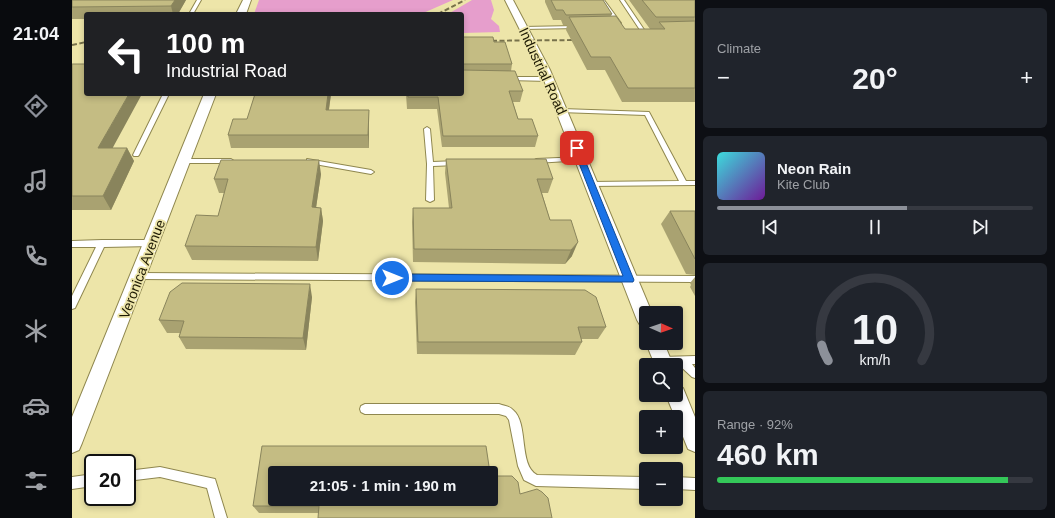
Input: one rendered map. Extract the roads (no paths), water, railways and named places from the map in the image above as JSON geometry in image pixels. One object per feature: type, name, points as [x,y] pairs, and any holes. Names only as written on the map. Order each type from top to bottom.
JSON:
[{"type":"street","points":[[242,12],[247,0]]},
{"type":"street","name":"Industrial Road","points":[[509,0],[549,79],[640,306]]},
{"type":"street","name":"Veronica Avenue","points":[[72,443],[209,96]]},
{"type":"street","points":[[679,402],[695,442]]},
{"type":"lane","points":[[192,12],[199,0]]},
{"type":"lane","points":[[602,0],[619,23],[613,26]]},
{"type":"lane","points":[[622,0],[644,32],[659,32]]},
{"type":"lane","points":[[523,28],[581,27]]},
{"type":"lane","points":[[502,79],[549,79]]},
{"type":"lane","points":[[136,155],[165,96]]},
{"type":"lane","points":[[562,111],[647,113],[684,183]]},
{"type":"lane","points":[[427,129],[430,164],[430,200]]},
{"type":"lane","points":[[528,161],[582,159]]},
{"type":"lane","points":[[184,161],[239,161]]},
{"type":"lane","points":[[302,161],[310,161],[371,172]]},
{"type":"lane","points":[[430,164],[468,163]]},
{"type":"lane","points":[[591,184],[695,183]]},
{"type":"lane","points":[[72,305],[102,243]]},
{"type":"lane","points":[[72,244],[152,243]]},
{"type":"lane","points":[[139,276],[630,280],[695,279]]},
{"type":"lane","points":[[683,361],[695,360]]},
{"type":"lane","points":[[683,368],[695,374]]},
{"type":"lane","points":[[365,409],[499,409],[510,412],[514,418],[523,466],[528,476],[536,480],[639,482]]},
{"type":"lane","points":[[136,475],[160,472],[211,483],[221,518]]},
{"type":"lane","points":[[72,483],[84,481]]},
{"type":"lane","points":[[683,483],[695,484]]},
{"type":"railway","points":[[442,12],[465,0]]},
{"type":"railway","points":[[464,41],[582,40]]},
{"type":"railway","points":[[72,45],[84,42]]}]
